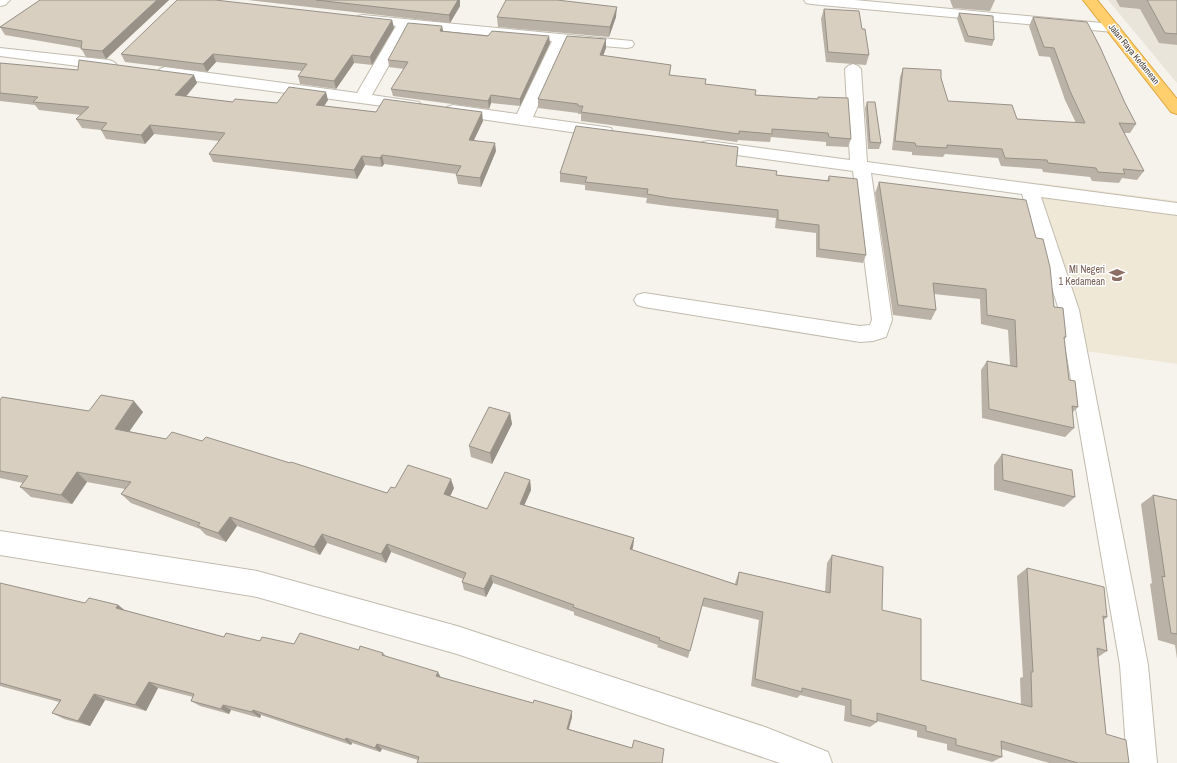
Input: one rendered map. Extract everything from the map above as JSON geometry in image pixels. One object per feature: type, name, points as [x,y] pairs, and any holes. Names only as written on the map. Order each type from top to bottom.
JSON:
[{"type":"highway","name":"Jalan Raya Kedamean","points":[[1090,0],[1177,109]]},
{"type":"street","points":[[811,0],[1113,28]]},
{"type":"street","points":[[352,18],[560,39],[627,44]]},
{"type":"street","points":[[362,98],[404,24]]},
{"type":"street","points":[[523,120],[560,39]]},
{"type":"street","points":[[0,52],[120,62]]},
{"type":"street","points":[[644,300],[860,334],[873,334],[879,331],[882,320],[860,166],[854,106],[853,69]]},
{"type":"street","points":[[150,70],[617,133]]},
{"type":"street","points":[[695,144],[1177,209]]},
{"type":"street","points":[[1030,190],[1068,310],[1134,665],[1142,763]]},
{"type":"street","points":[[0,543],[257,584],[457,640],[765,742],[817,763]]},
{"type":"shaded area","points":[[1108,0],[1177,0],[1177,83]]},
{"type":"shaded area","name":"MI Negeri 1 Kedamean","points":[[1039,183],[1177,201],[1177,364],[1071,349]]},
{"type":"building","points":[[40,0],[157,0],[102,51],[81,49],[82,41],[0,27]]},
{"type":"building","points":[[177,0],[215,0],[392,20],[370,57],[352,55],[334,81],[298,76],[307,64],[213,54],[203,64],[121,54]]},
{"type":"building","points":[[316,0],[458,0],[449,15]]},
{"type":"building","points":[[506,0],[557,0],[617,7],[610,27],[497,17]]},
{"type":"building","points":[[1147,0],[1177,0],[1177,34],[1165,33]]},
{"type":"building","points":[[824,9],[859,11],[862,29],[865,29],[869,55],[828,52]]},
{"type":"building","points":[[959,13],[993,16],[994,40],[968,36]]},
{"type":"building","points":[[1033,17],[1087,22],[1136,124],[1119,123],[1144,171],[1123,169],[1125,174],[1098,172],[1096,168],[1048,163],[1047,160],[1005,158],[1002,149],[947,145],[947,148],[916,146],[915,143],[895,141],[903,68],[941,70],[941,78],[948,101],[1012,105],[1017,119],[1085,123],[1070,91],[1054,48],[1044,47]]},
{"type":"building","points":[[408,23],[442,26],[440,31],[488,36],[492,31],[549,36],[520,99],[491,95],[488,101],[391,89],[408,62],[388,60]]},
{"type":"building","points":[[567,36],[606,39],[600,55],[671,65],[669,75],[706,79],[705,84],[756,90],[755,95],[818,99],[818,97],[848,98],[851,139],[829,137],[828,133],[772,129],[772,134],[739,131],[739,134],[581,112],[583,106],[578,106],[578,104],[538,99]]},
{"type":"building","points":[[79,60],[194,75],[175,95],[233,102],[235,99],[277,103],[289,87],[326,92],[316,105],[376,112],[384,99],[482,112],[469,140],[495,143],[480,178],[456,175],[461,166],[382,155],[380,158],[362,156],[354,170],[209,154],[225,133],[150,125],[141,135],[101,130],[107,123],[76,119],[89,107],[33,102],[38,97],[0,93],[0,63],[78,70]]},
{"type":"building","points":[[867,102],[875,102],[881,143],[870,142]]},
{"type":"building","points":[[576,126],[738,147],[736,166],[777,171],[776,175],[829,181],[829,176],[857,179],[866,255],[819,249],[819,225],[778,220],[778,210],[669,198],[647,194],[648,189],[585,182],[587,177],[560,173]]},
{"type":"building","points":[[879,182],[1026,200],[1036,238],[1043,239],[1050,267],[1054,307],[1063,308],[1066,337],[1064,337],[1069,380],[1075,381],[1078,407],[1072,406],[1074,428],[989,409],[987,361],[1017,367],[1015,320],[987,315],[986,289],[933,283],[936,310],[898,305]]},
{"type":"building","points":[[101,395],[134,401],[115,429],[166,439],[172,432],[202,441],[206,437],[290,463],[291,462],[387,493],[391,487],[395,488],[408,465],[451,479],[444,494],[487,509],[505,472],[530,480],[520,504],[634,538],[630,549],[737,585],[739,572],[830,593],[832,555],[883,567],[882,610],[921,619],[921,680],[1032,707],[1031,672],[1033,672],[1027,568],[1104,587],[1107,617],[1103,616],[1107,651],[1097,648],[1106,734],[1126,740],[1129,763],[1078,763],[1001,741],[1002,757],[956,745],[956,739],[926,731],[926,726],[877,713],[877,722],[851,715],[851,700],[802,688],[802,692],[755,679],[763,612],[704,598],[690,651],[659,640],[660,638],[573,607],[574,605],[491,575],[484,589],[462,582],[466,573],[387,544],[381,554],[322,534],[314,547],[230,517],[218,533],[198,526],[200,523],[121,494],[131,482],[77,472],[61,495],[20,487],[28,476],[0,471],[0,400],[2,397],[89,411]]},
{"type":"building","points":[[489,407],[510,413],[490,453],[469,446]]},
{"type":"building","points":[[1002,454],[1072,470],[1075,497],[1003,480]]},
{"type":"building","points":[[1153,495],[1177,500],[1177,634],[1171,633],[1162,576],[1165,577]]},
{"type":"building","points":[[0,583],[85,603],[89,598],[118,605],[116,608],[224,637],[226,633],[260,641],[262,637],[294,644],[300,633],[359,650],[360,646],[383,653],[382,655],[438,672],[436,676],[533,703],[534,700],[572,711],[567,729],[632,748],[634,740],[664,749],[662,763],[417,763],[419,757],[377,744],[375,748],[346,738],[345,740],[253,710],[252,712],[223,705],[221,709],[191,701],[194,694],[149,682],[135,705],[94,694],[78,721],[52,713],[61,700],[0,683]]},
{"type":"place","name":"MI Negeri 1 Kedamean","points":[[1117,275]]}]
